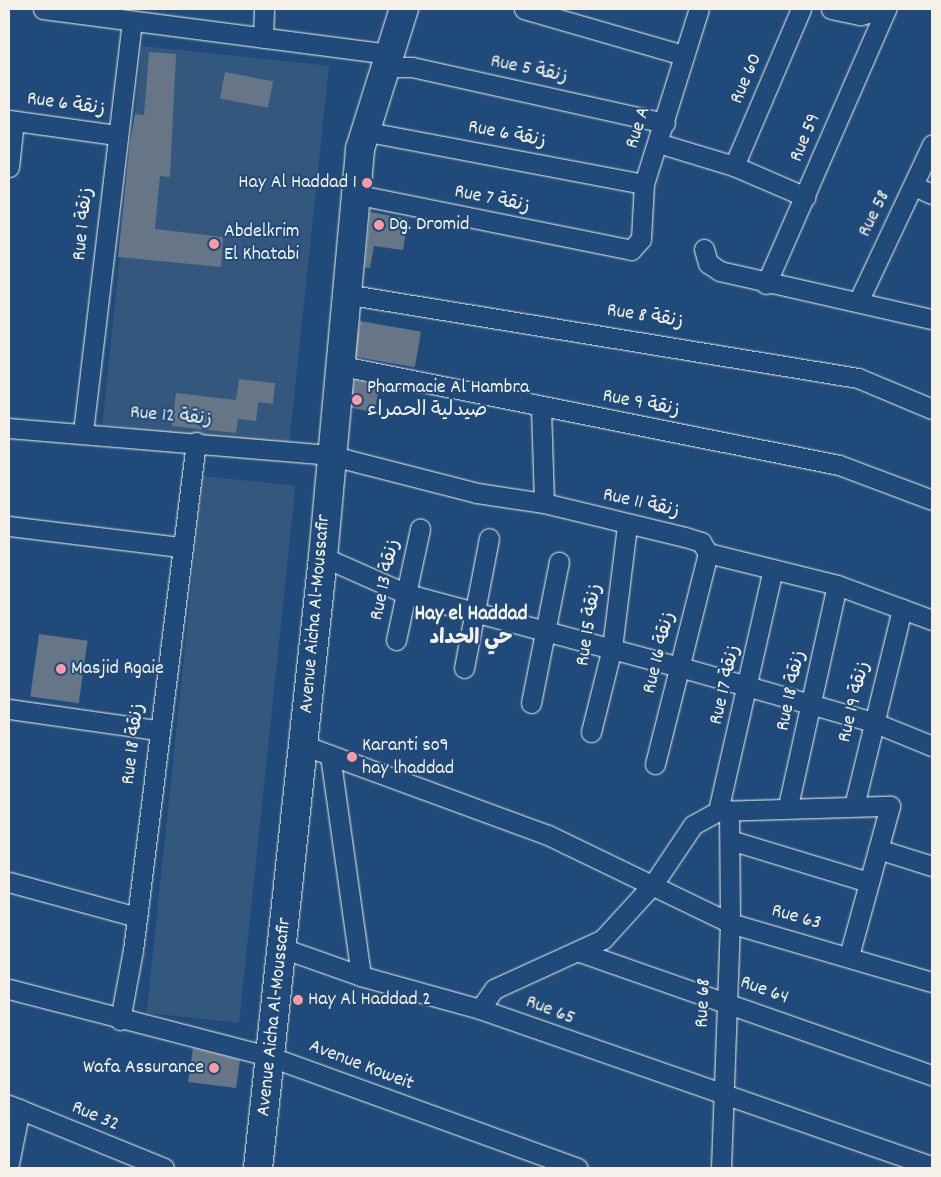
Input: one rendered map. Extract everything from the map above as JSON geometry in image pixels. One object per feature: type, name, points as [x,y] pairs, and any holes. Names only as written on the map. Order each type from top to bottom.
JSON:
[{"type":"street","name":"Rue 5 زنقة","points":[[43,9],[263,38],[385,59],[412,67],[665,123]]},
{"type":"street","points":[[263,38],[264,9]]},
{"type":"street","name":"Avenue Aicha Al-Moussafir","points":[[385,59],[390,9]]},
{"type":"street","name":"Avenue Aicha Al-Moussafir","points":[[258,1168],[323,557],[329,455],[354,194],[363,131],[385,59],[404,9]]},
{"type":"street","points":[[524,9],[683,56]]},
{"type":"street","name":"Rue A","points":[[621,250],[632,250],[641,239],[644,184],[665,123],[683,56],[699,9]]},
{"type":"street","name":"Rue 60","points":[[734,166],[802,9]]},
{"type":"street","points":[[831,9],[860,15],[886,9]]},
{"type":"street","name":"Rue 59","points":[[766,284],[806,197],[886,9]]},
{"type":"street","name":"Rue 1 زنقة","points":[[83,432],[116,135],[132,21]]},
{"type":"street","points":[[9,167],[11,120]]},
{"type":"street","name":"Rue 6 زنقة","points":[[11,120],[116,135]]},
{"type":"street","name":"Rue 6 زنقة","points":[[363,131],[644,184]]},
{"type":"street","points":[[658,142],[734,166],[806,197]]},
{"type":"street","name":"Rue 58","points":[[858,302],[932,145]]},
{"type":"street","points":[[914,186],[932,194]]},
{"type":"street","name":"Rue 7 زنقة","points":[[354,194],[621,250]]},
{"type":"street","points":[[704,249],[713,268],[766,284],[932,319]]},
{"type":"street","name":"Rue 8 زنقة","points":[[345,294],[858,378],[932,409]]},
{"type":"street","name":"Rue 9 زنقة","points":[[337,365],[840,465],[932,500]]},
{"type":"street","points":[[541,407],[544,503]]},
{"type":"street","name":"Rue 12 زنقة","points":[[9,428],[83,432],[329,455]]},
{"type":"street","name":"Rue 18 زنقة","points":[[120,1020],[137,917],[157,730],[196,442]]},
{"type":"street","name":"Rue 11 زنقة","points":[[329,455],[477,493],[544,503],[701,542],[708,553],[837,585],[932,620]]},
{"type":"street","name":"Rue 15 زنقة","points":[[590,732],[612,648],[627,525]]},
{"type":"street","points":[[9,526],[181,547]]},
{"type":"street","name":"Rue 13 زنقة","points":[[396,640],[420,529]]},
{"type":"street","points":[[464,668],[489,538]]},
{"type":"street","name":"Rue 16 زنقة","points":[[655,764],[708,553]]},
{"type":"street","points":[[323,557],[407,594],[612,648],[873,722],[932,746]]},
{"type":"street","points":[[531,703],[559,562]]},
{"type":"street","name":"Rue 17 زنقة","points":[[730,840],[724,811],[773,569]]},
{"type":"street","name":"Rue 18 زنقة","points":[[788,806],[813,705],[837,585]]},
{"type":"street","name":"Rue 19 زنقة","points":[[854,806],[902,609]]},
{"type":"street","points":[[9,710],[157,730]]},
{"type":"street","name":"Rue 63","points":[[303,745],[486,810],[654,883],[730,923],[849,956],[932,982]]},
{"type":"street","points":[[330,755],[361,976]]},
{"type":"street","points":[[480,1009],[494,989],[580,952],[615,928],[654,883],[689,830],[724,811],[788,806],[890,806],[849,956]]},
{"type":"street","points":[[730,840],[868,882]]},
{"type":"street","name":"Rue 68","points":[[722,1168],[722,1093],[730,923],[730,840]]},
{"type":"street","points":[[878,849],[932,866]]},
{"type":"street","points":[[9,882],[137,917]]},
{"type":"street","name":"Rue 65","points":[[282,948],[361,976],[480,1009],[595,1053],[722,1093],[932,1167]]},
{"type":"street","name":"Rue 64","points":[[580,952],[726,1001],[932,1074]]},
{"type":"street","name":"Avenue Koweit","points":[[9,989],[120,1020],[271,1057],[577,1168]]},
{"type":"street","points":[[9,1163],[14,1107]]},
{"type":"street","name":"Rue 32","points":[[14,1107],[122,1161],[164,1168]]},
{"type":"shaded area","name":"Abdelkrim El Khatabi","points":[[142,46],[329,66],[289,445],[102,425]]},
{"type":"shaded area","points":[[203,476],[295,486],[239,1023],[147,1013]]},
{"type":"building","points":[[149,52],[176,54],[170,177],[160,176],[155,229],[223,237],[221,267],[118,257],[130,142],[135,114],[144,115]]},
{"type":"building","points":[[225,72],[273,81],[268,108],[220,99]]},
{"type":"building","points":[[370,212],[408,219],[403,250],[374,246],[370,268],[365,267]]},
{"type":"building","points":[[360,321],[421,332],[415,367],[354,356]]},
{"type":"building","points":[[239,379],[275,383],[273,404],[258,402],[256,421],[238,419],[236,433],[172,426],[176,393],[236,400]]},
{"type":"building","points":[[355,380],[380,385],[374,412],[350,407]]},
{"type":"building","name":"Masjid Rgaie","points":[[39,634],[88,641],[79,703],[30,696]]},
{"type":"building","name":"Wafa Assurance","points":[[193,1048],[240,1060],[236,1088],[188,1082]]},
{"type":"place","name":"Hay Al Haddad 1","points":[[367,183]]},
{"type":"place","name":"Dg. Dromid","points":[[379,225]]},
{"type":"place","name":"Abdelkrim El Khatabi","points":[[214,244]]},
{"type":"place","name":"Pharmacie Al Hambra صيدلية الحمراء","points":[[357,400]]},
{"type":"place","name":"Masjid Rgaie","points":[[61,669]]},
{"type":"place","name":"Karanti so9 hay lhaddad","points":[[352,757]]},
{"type":"place","name":"Hay Al Haddad 2","points":[[298,1000]]},
{"type":"place","name":"Wafa Assurance","points":[[214,1068]]},
{"type":"district","name":"Hay el Haddad حي الحداد","points":[[471,627]]}]
